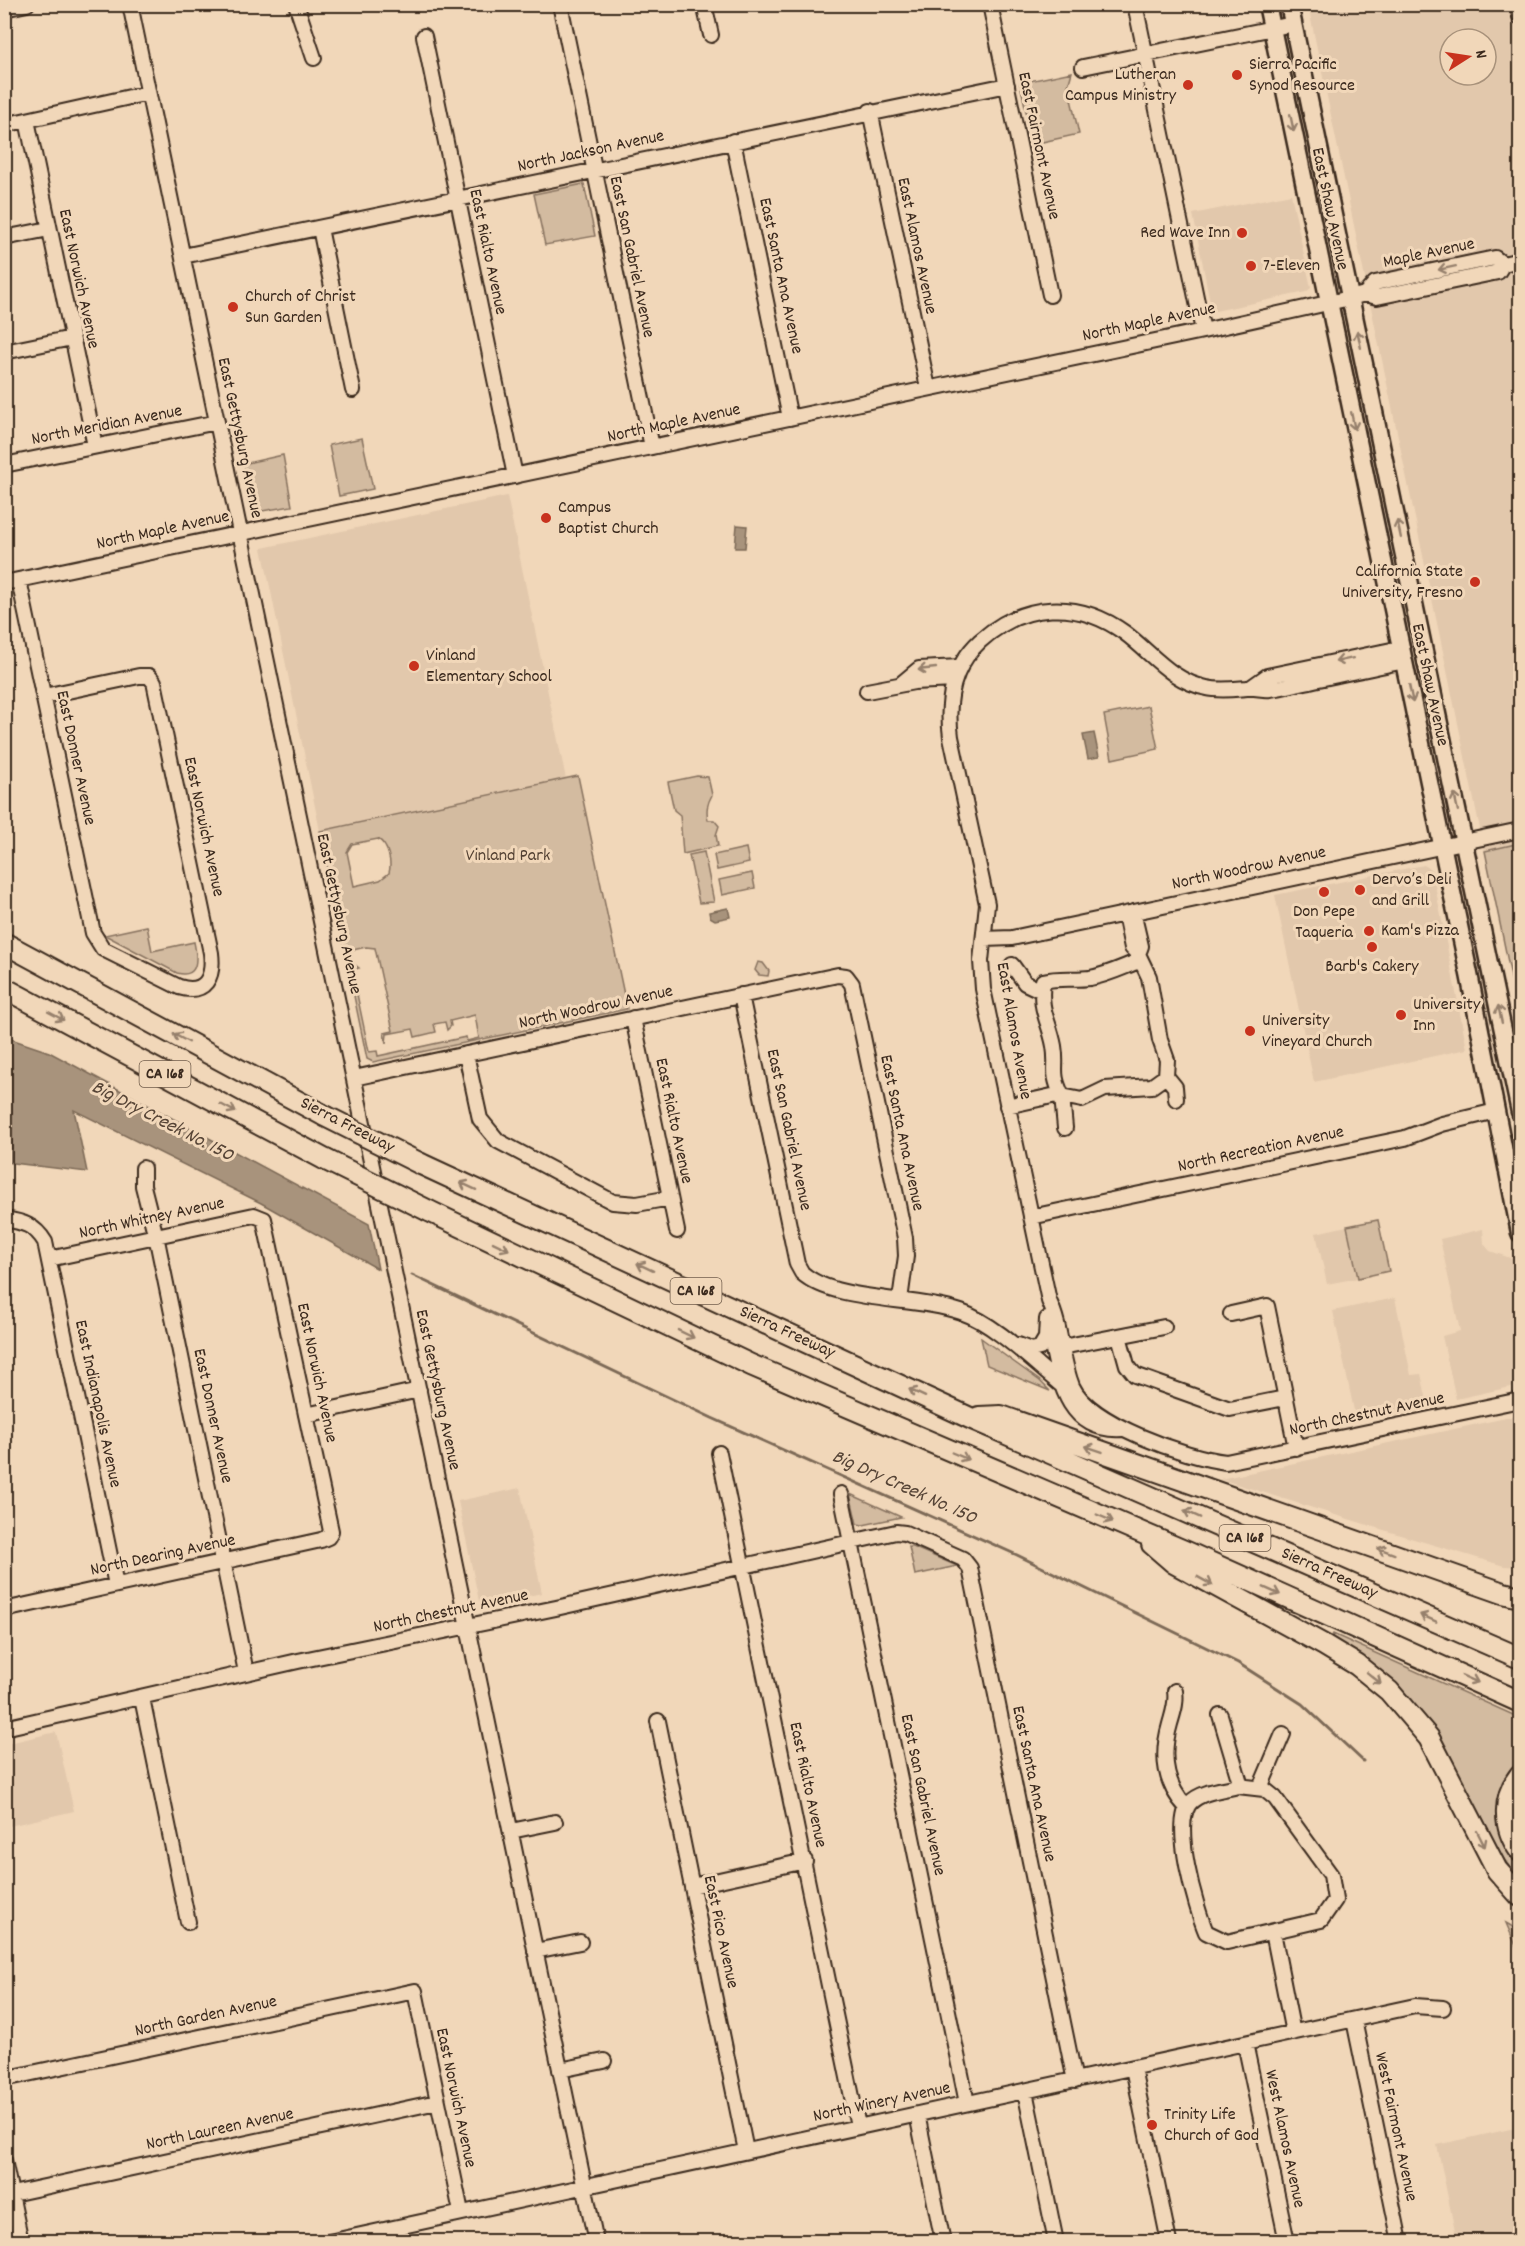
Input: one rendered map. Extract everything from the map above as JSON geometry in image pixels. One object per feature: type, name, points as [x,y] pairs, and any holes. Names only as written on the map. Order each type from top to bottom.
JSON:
[{"type":"highway","name":"Sierra Freeway","points":[[4,943],[325,1116],[421,1164],[970,1418],[1521,1658]]},
{"type":"highway","name":"CA 168","points":[[4,988],[326,1160],[751,1365],[1142,1534],[1521,1702]]},
{"type":"highway","points":[[970,1418],[1001,1416],[1503,1593],[1521,1597]]},
{"type":"highway","points":[[1142,1534],[1174,1563],[1357,1665],[1389,1691],[1429,1738],[1494,1864],[1508,1885],[1521,1896]]},
{"type":"highway","points":[[1455,1629],[1498,1636],[1521,1645]]},
{"type":"highway","points":[[1521,1775],[1510,1794],[1507,1816],[1511,1835],[1521,1851]]},
{"type":"main road","name":"East Shaw Avenue","points":[[1267,4],[1443,846],[1521,1233]]},
{"type":"main road","name":"East Shaw Avenue","points":[[1289,4],[1357,296],[1464,842],[1521,1112]]},
{"type":"street","points":[[4,9],[27,4]]},
{"type":"street","name":"East Gettysburg Avenue","points":[[130,4],[596,2241]]},
{"type":"street","points":[[296,4],[314,58]]},
{"type":"street","name":"East San Gabriel Avenue","points":[[560,4],[652,447]]},
{"type":"street","points":[[704,4],[711,35]]},
{"type":"street","name":"East Fairmont Avenue","points":[[990,4],[1050,295]]},
{"type":"street","points":[[1135,4],[1203,331]]},
{"type":"street","points":[[1518,4],[1521,17]]},
{"type":"street","points":[[1083,68],[1293,24]]},
{"type":"street","name":"East Rialto Avenue","points":[[423,36],[515,476]]},
{"type":"street","name":"North Jackson Avenue","points":[[183,256],[870,111],[1007,85]]},
{"type":"street","points":[[4,125],[148,93]]},
{"type":"street","name":"East Alamos Avenue","points":[[870,111],[928,388]]},
{"type":"street","name":"East Norwich Avenue","points":[[27,120],[95,446]]},
{"type":"street","name":"East Santa Ana Avenue","points":[[734,141],[790,418]]},
{"type":"street","points":[[320,228],[353,390]]},
{"type":"street","points":[[4,238],[49,229]]},
{"type":"street","name":"Maple Avenue","points":[[1357,296],[1375,283],[1495,258],[1503,264],[1521,260]]},
{"type":"street","name":"North Maple Avenue","points":[[4,583],[1203,331],[1357,296]]},
{"type":"street","points":[[4,352],[72,338]]},
{"type":"street","name":"North Meridian Avenue","points":[[4,465],[217,422]]},
{"type":"street","name":"East Donner Avenue","points":[[19,580],[97,943]]},
{"type":"street","points":[[867,691],[957,673],[975,645],[1005,622],[1031,611],[1059,608],[1093,615],[1112,625],[1161,666],[1185,682],[1218,690],[1250,688],[1267,676],[1402,655]]},
{"type":"street","name":"East Alamos Avenue","points":[[957,673],[951,696],[951,737],[987,904],[981,961],[983,989],[1049,1301]]},
{"type":"street","name":"East Norwich Avenue","points":[[44,696],[149,676],[154,682],[211,953],[212,969],[205,986],[192,990],[179,987],[103,949],[97,943]]},
{"type":"street","name":"North Woodrow Avenue","points":[[984,939],[1012,938],[1521,830]]},
{"type":"street","points":[[1129,913],[1141,946],[1138,958],[1149,977],[1160,1040],[1167,1060],[1166,1076],[1175,1087],[1176,1099]]},
{"type":"street","points":[[1065,1128],[1060,1091],[1053,1077],[1054,1047],[1040,1001],[1043,981],[1056,978],[1087,978],[1138,958]]},
{"type":"street","points":[[1012,965],[1025,983],[1042,991]]},
{"type":"street","name":"North Woodrow Avenue","points":[[354,1078],[741,995],[838,975],[846,976]]},
{"type":"street","name":"East Santa Ana Avenue","points":[[846,976],[852,984],[904,1238],[906,1256],[900,1300]]},
{"type":"street","name":"East San Gabriel Avenue","points":[[741,995],[800,1271],[807,1277],[844,1293],[900,1300]]},
{"type":"street","name":"East Rialto Avenue","points":[[633,1018],[677,1231]]},
{"type":"street","points":[[466,1054],[480,1119],[498,1141],[613,1202],[637,1204],[670,1198]]},
{"type":"street","points":[[1006,1102],[1060,1091],[1082,1100],[1105,1089],[1152,1086],[1166,1076]]},
{"type":"street","name":"North Recreation Avenue","points":[[1031,1217],[1405,1138],[1442,1124],[1496,1111]]},
{"type":"street","name":"East Donner Avenue","points":[[142,1168],[246,1672]]},
{"type":"street","name":"North Whitney Avenue","points":[[49,1259],[254,1215],[262,1217]]},
{"type":"street","name":"East Norwich Avenue","points":[[262,1217],[267,1223],[330,1529],[328,1537]]},
{"type":"street","name":"East Indianapolis Avenue","points":[[4,1219],[30,1225],[39,1231],[49,1259],[116,1585]]},
{"type":"street","points":[[900,1300],[962,1312],[1010,1342],[1060,1384]]},
{"type":"street","points":[[1010,1342],[1029,1350],[1039,1349],[1046,1338],[1049,1301]]},
{"type":"street","points":[[1049,1301],[1056,1316],[1069,1376],[1079,1398],[1090,1409],[1122,1429]]},
{"type":"street","points":[[1231,1314],[1267,1306],[1296,1448]]},
{"type":"street","points":[[1047,1319],[1060,1384],[1071,1404],[1085,1419],[1106,1430],[1122,1429]]},
{"type":"street","points":[[1062,1347],[1164,1327]]},
{"type":"street","points":[[1119,1336],[1127,1365],[1130,1372],[1135,1375],[1230,1409],[1285,1398]]},
{"type":"street","points":[[306,1414],[419,1390]]},
{"type":"street","name":"North Chestnut Avenue","points":[[1122,1429],[1220,1461],[1231,1462],[1521,1400]]},
{"type":"street","name":"East Rialto Avenue","points":[[719,1453],[858,2126]]},
{"type":"street","name":"East San Gabriel Avenue","points":[[841,1494],[967,2103]]},
{"type":"street","name":"East Santa Ana Avenue","points":[[905,1533],[963,1559],[970,1568],[1075,2081]]},
{"type":"street","name":"North Chestnut Avenue","points":[[4,1728],[142,1698],[246,1672],[905,1533]]},
{"type":"street","name":"North Dearing Avenue","points":[[4,1610],[328,1537]]},
{"type":"street","points":[[1175,1691],[1176,1700],[1163,1746],[1164,1758],[1174,1795],[1186,1808]]},
{"type":"street","points":[[142,1698],[188,1922]]},
{"type":"street","points":[[1220,1715],[1241,1786]]},
{"type":"street","name":"East Pico Avenue","points":[[658,1721],[746,2151]]},
{"type":"street","points":[[1260,1788],[1283,1734]]},
{"type":"street","points":[[1241,1786],[1260,1788],[1275,1798],[1331,1875],[1335,1900],[1321,1920],[1227,1942],[1206,1932],[1201,1920],[1184,1843],[1182,1825],[1186,1808],[1202,1795],[1241,1786]]},
{"type":"street","points":[[511,1831],[555,1822]]},
{"type":"street","points":[[692,1886],[805,1861]]},
{"type":"street","points":[[1273,1932],[1293,2033]]},
{"type":"street","points":[[535,1951],[580,1942]]},
{"type":"street","name":"East Norwich Avenue","points":[[415,1991],[461,2212]]},
{"type":"street","name":"North Garden Avenue","points":[[4,2079],[415,1991]]},
{"type":"street","name":"North Winery Avenue","points":[[329,2241],[1419,2006],[1443,2008]]},
{"type":"street","name":"West Fairmont Avenue","points":[[1354,2020],[1400,2241]]},
{"type":"street","name":"West Alamos Avenue","points":[[1245,2043],[1287,2241]]},
{"type":"street","points":[[560,2070],[604,2061]]},
{"type":"street","points":[[1133,2068],[1169,2241]]},
{"type":"street","points":[[1025,2091],[1056,2241]]},
{"type":"street","name":"North Laureen Avenue","points":[[12,2194],[437,2102]]},
{"type":"street","points":[[917,2114],[943,2241]]},
{"type":"street","points":[[4,2160],[21,2241]]},
{"type":"shaded area","name":"California State University, Fresno","points":[[1308,5],[1520,5],[1520,1020]]},
{"type":"shaded area","points":[[1291,194],[1311,288],[1306,292],[1215,311],[1211,307],[1193,214]]},
{"type":"shaded area","name":"Vinland Elementary School","points":[[507,496],[566,779],[320,831],[262,548]]},
{"type":"shaded area","points":[[1424,865],[1432,870],[1467,1049],[1314,1082],[1275,895]]},
{"type":"shaded area","points":[[1347,1226],[1358,1278],[1327,1284],[1316,1233]]},
{"type":"shaded area","points":[[1483,1229],[1484,1244],[1490,1251],[1513,1259],[1520,1295],[1520,1385],[1456,1399],[1442,1336],[1460,1331],[1440,1239]]},
{"type":"shaded area","points":[[1395,1298],[1411,1375],[1421,1374],[1428,1405],[1356,1420],[1333,1311]]},
{"type":"shaded area","points":[[1520,1415],[1520,1567],[1504,1566],[1220,1479]]},
{"type":"shaded area","points":[[520,1488],[542,1593],[485,1605],[479,1601],[458,1501]]},
{"type":"shaded area","points":[[56,1732],[74,1811],[5,1827],[5,1744]]},
{"type":"shaded area","points":[[1520,2127],[1520,2241],[1457,2241],[1437,2145]]},
{"type":"green space","points":[[1072,72],[1068,86],[1079,134],[1033,144],[1020,83]]},
{"type":"green space","points":[[584,184],[595,236],[545,245],[534,194]]},
{"type":"green space","points":[[362,438],[373,489],[339,496],[329,445]]},
{"type":"green space","points":[[283,455],[292,506],[262,511],[254,510],[243,464]]},
{"type":"green space","points":[[1149,706],[1158,749],[1112,759],[1104,715]]},
{"type":"green space","name":"Vinland Park","points":[[578,776],[627,1009],[373,1062],[367,1059],[320,831]],"holes":[[[378,839],[388,854],[389,873],[380,880],[354,886],[347,852],[352,844]],[[366,947],[375,948],[393,1031],[384,1033],[386,1043],[387,1034],[413,1029],[415,1037],[436,1032],[434,1024],[445,1022],[447,1030],[451,1026],[450,1021],[475,1015],[479,1038],[467,1041],[466,1037],[378,1056],[377,1051],[369,1052],[352,970],[359,968],[351,962],[348,951]]]},
{"type":"green space","points":[[697,776],[708,777],[712,795],[707,807],[707,816],[708,820],[714,820],[719,826],[716,835],[718,846],[683,854],[680,815],[674,810],[668,782]]},
{"type":"green space","points":[[1520,843],[1520,1020],[1485,851]]},
{"type":"green space","points":[[746,848],[749,863],[717,870],[714,855]]},
{"type":"green space","points":[[704,852],[714,902],[699,903],[689,855]]},
{"type":"green space","points":[[752,873],[755,888],[722,895],[719,880]]},
{"type":"green space","points":[[147,926],[152,951],[194,942],[196,960],[190,973],[177,973],[105,935]]},
{"type":"green space","points":[[758,962],[763,963],[769,971],[768,976],[759,975],[755,970]]},
{"type":"green space","points":[[1378,1220],[1389,1271],[1358,1278],[1347,1226]]},
{"type":"green space","points":[[981,1338],[1040,1381],[1050,1391],[987,1365]]},
{"type":"green space","points":[[850,1494],[901,1517],[863,1525],[857,1524]]},
{"type":"green space","points":[[909,1547],[913,1547],[957,1566],[915,1575]]},
{"type":"green space","points":[[1333,1634],[1520,1718],[1520,1763],[1508,1778],[1503,1835],[1520,1864],[1520,1881],[1500,1854],[1450,1757],[1421,1712],[1383,1674],[1330,1640]]},
{"type":"green space","points":[[1506,1923],[1520,1931],[1520,1955]]},
{"type":"water","points":[[737,525],[747,526],[745,548],[735,548]]},
{"type":"water","points":[[1094,733],[1099,757],[1088,759],[1083,735]]},
{"type":"water","points":[[728,908],[730,917],[715,920],[710,917],[709,912]]},
{"type":"water","points":[[5,1037],[49,1052],[369,1224],[378,1269],[261,1203],[74,1110],[87,1172],[5,1162]]},
{"type":"waterway","name":"Big Dry Creek No. 150","points":[[412,1275],[712,1418],[1017,1555],[1238,1663],[1302,1704],[1363,1761]]},
{"type":"place","name":"Sierra Pacific Synod Resource","points":[[1237,75]]},
{"type":"place","name":"Lutheran Campus Ministry","points":[[1188,85]]},
{"type":"place","name":"Red Wave Inn","points":[[1242,233]]},
{"type":"place","name":"7-Eleven","points":[[1251,266]]},
{"type":"place","name":"Church of Christ Sun Garden","points":[[233,307]]},
{"type":"place","name":"Campus Baptist Church","points":[[546,518]]},
{"type":"place","name":"California State University, Fresno","points":[[1475,582]]},
{"type":"place","name":"Vinland Elementary School","points":[[414,666]]},
{"type":"place","name":"Dervo’s Deli and Grill","points":[[1360,890]]},
{"type":"place","name":"Don Pepe Taqueria","points":[[1324,892]]},
{"type":"place","name":"Kam's Pizza","points":[[1369,931]]},
{"type":"place","name":"Barb's Cakery","points":[[1372,947]]},
{"type":"place","name":"University Inn","points":[[1401,1015]]},
{"type":"place","name":"University Vineyard Church","points":[[1250,1031]]},
{"type":"place","name":"Trinity Life Church of God","points":[[1152,2125]]}]
